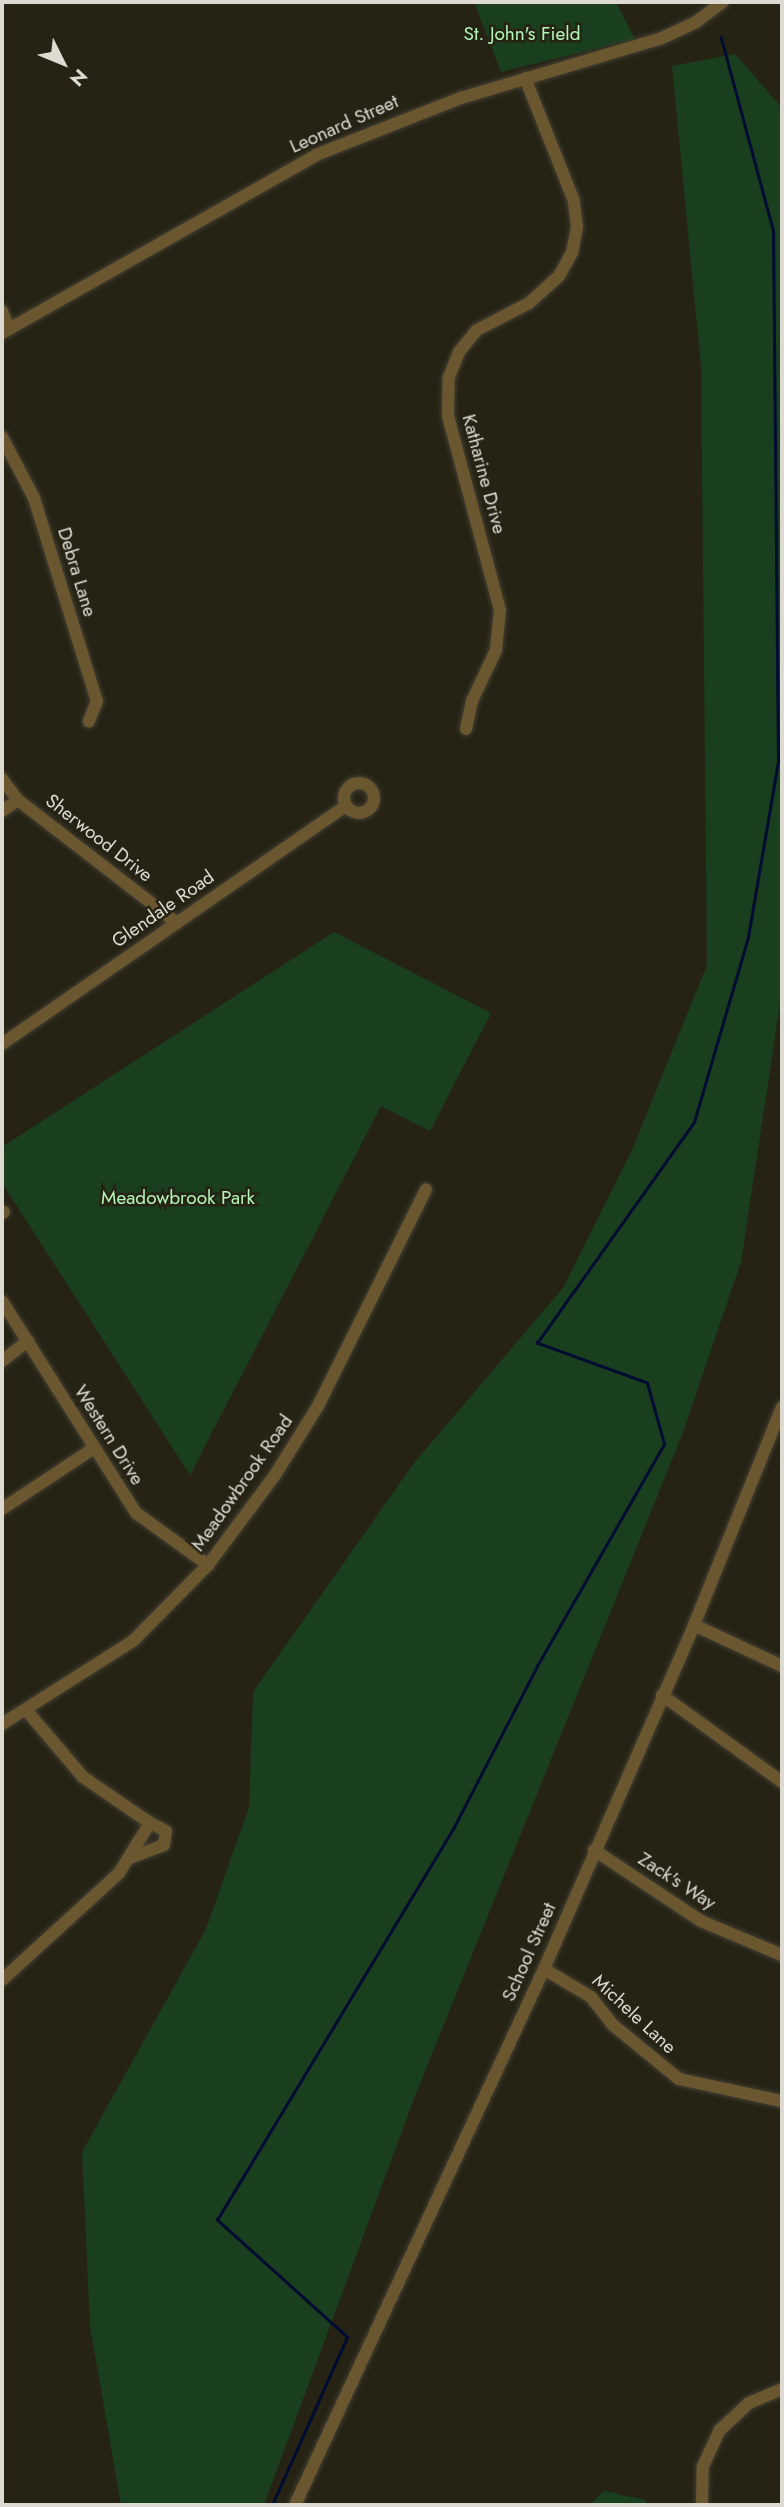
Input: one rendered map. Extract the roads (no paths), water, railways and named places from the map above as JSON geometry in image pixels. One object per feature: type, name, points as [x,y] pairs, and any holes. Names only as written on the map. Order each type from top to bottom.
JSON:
[{"type":"street","name":"Leonard Street","points":[[5,331],[314,155],[430,108],[662,38],[723,2]]},
{"type":"street","name":"Katharine Drive","points":[[466,729],[471,701],[496,650],[500,610],[448,416],[450,377],[459,352],[477,330],[535,299],[559,276],[572,253],[577,227],[574,201],[525,78]]},
{"type":"street","points":[[2,311],[5,331]]},
{"type":"street","name":"Debra Lane","points":[[2,437],[34,498],[89,676],[97,706],[89,721]]},
{"type":"street","name":"Sherwood Drive","points":[[2,779],[18,800],[177,923]]},
{"type":"street","points":[[2,811],[18,800]]},
{"type":"street","name":"Glendale Road","points":[[2,1044],[346,806]]},
{"type":"street","name":"Meadowbrook Road","points":[[2,1724],[133,1641],[208,1565],[281,1466],[318,1406],[426,1189]]},
{"type":"street","name":"Western Drive","points":[[2,1301],[139,1517],[208,1565]]},
{"type":"street","points":[[2,1361],[28,1341]]},
{"type":"street","name":"School Street","points":[[295,2505],[544,1969],[694,1625],[782,1410]]},
{"type":"street","points":[[2,1509],[94,1448]]},
{"type":"street","points":[[694,1625],[782,1666]]},
{"type":"street","points":[[662,1695],[782,1782]]},
{"type":"street","points":[[26,1710],[83,1776],[150,1823],[166,1831],[164,1845],[130,1858]]},
{"type":"street","points":[[2,1980],[130,1858],[150,1823]]},
{"type":"street","name":"Zack's Way","points":[[594,1850],[701,1921],[782,1955]]},
{"type":"street","name":"Michele Lane","points":[[544,1969],[591,1997],[613,2025],[679,2079],[782,2101]]},
{"type":"street","points":[[702,2505],[704,2466],[720,2430],[749,2403],[782,2389]]},
{"type":"waterway","points":[[272,2505],[347,2337],[217,2220],[454,1827],[537,1666],[664,1444],[647,1383],[537,1343],[694,1122],[748,937],[778,762],[773,231],[721,38]]},
{"type":"park label","name":"St. John's Field","points":[[522,34]]},
{"type":"park label","name":"Meadowbrook Park","points":[[178,1198]]}]
